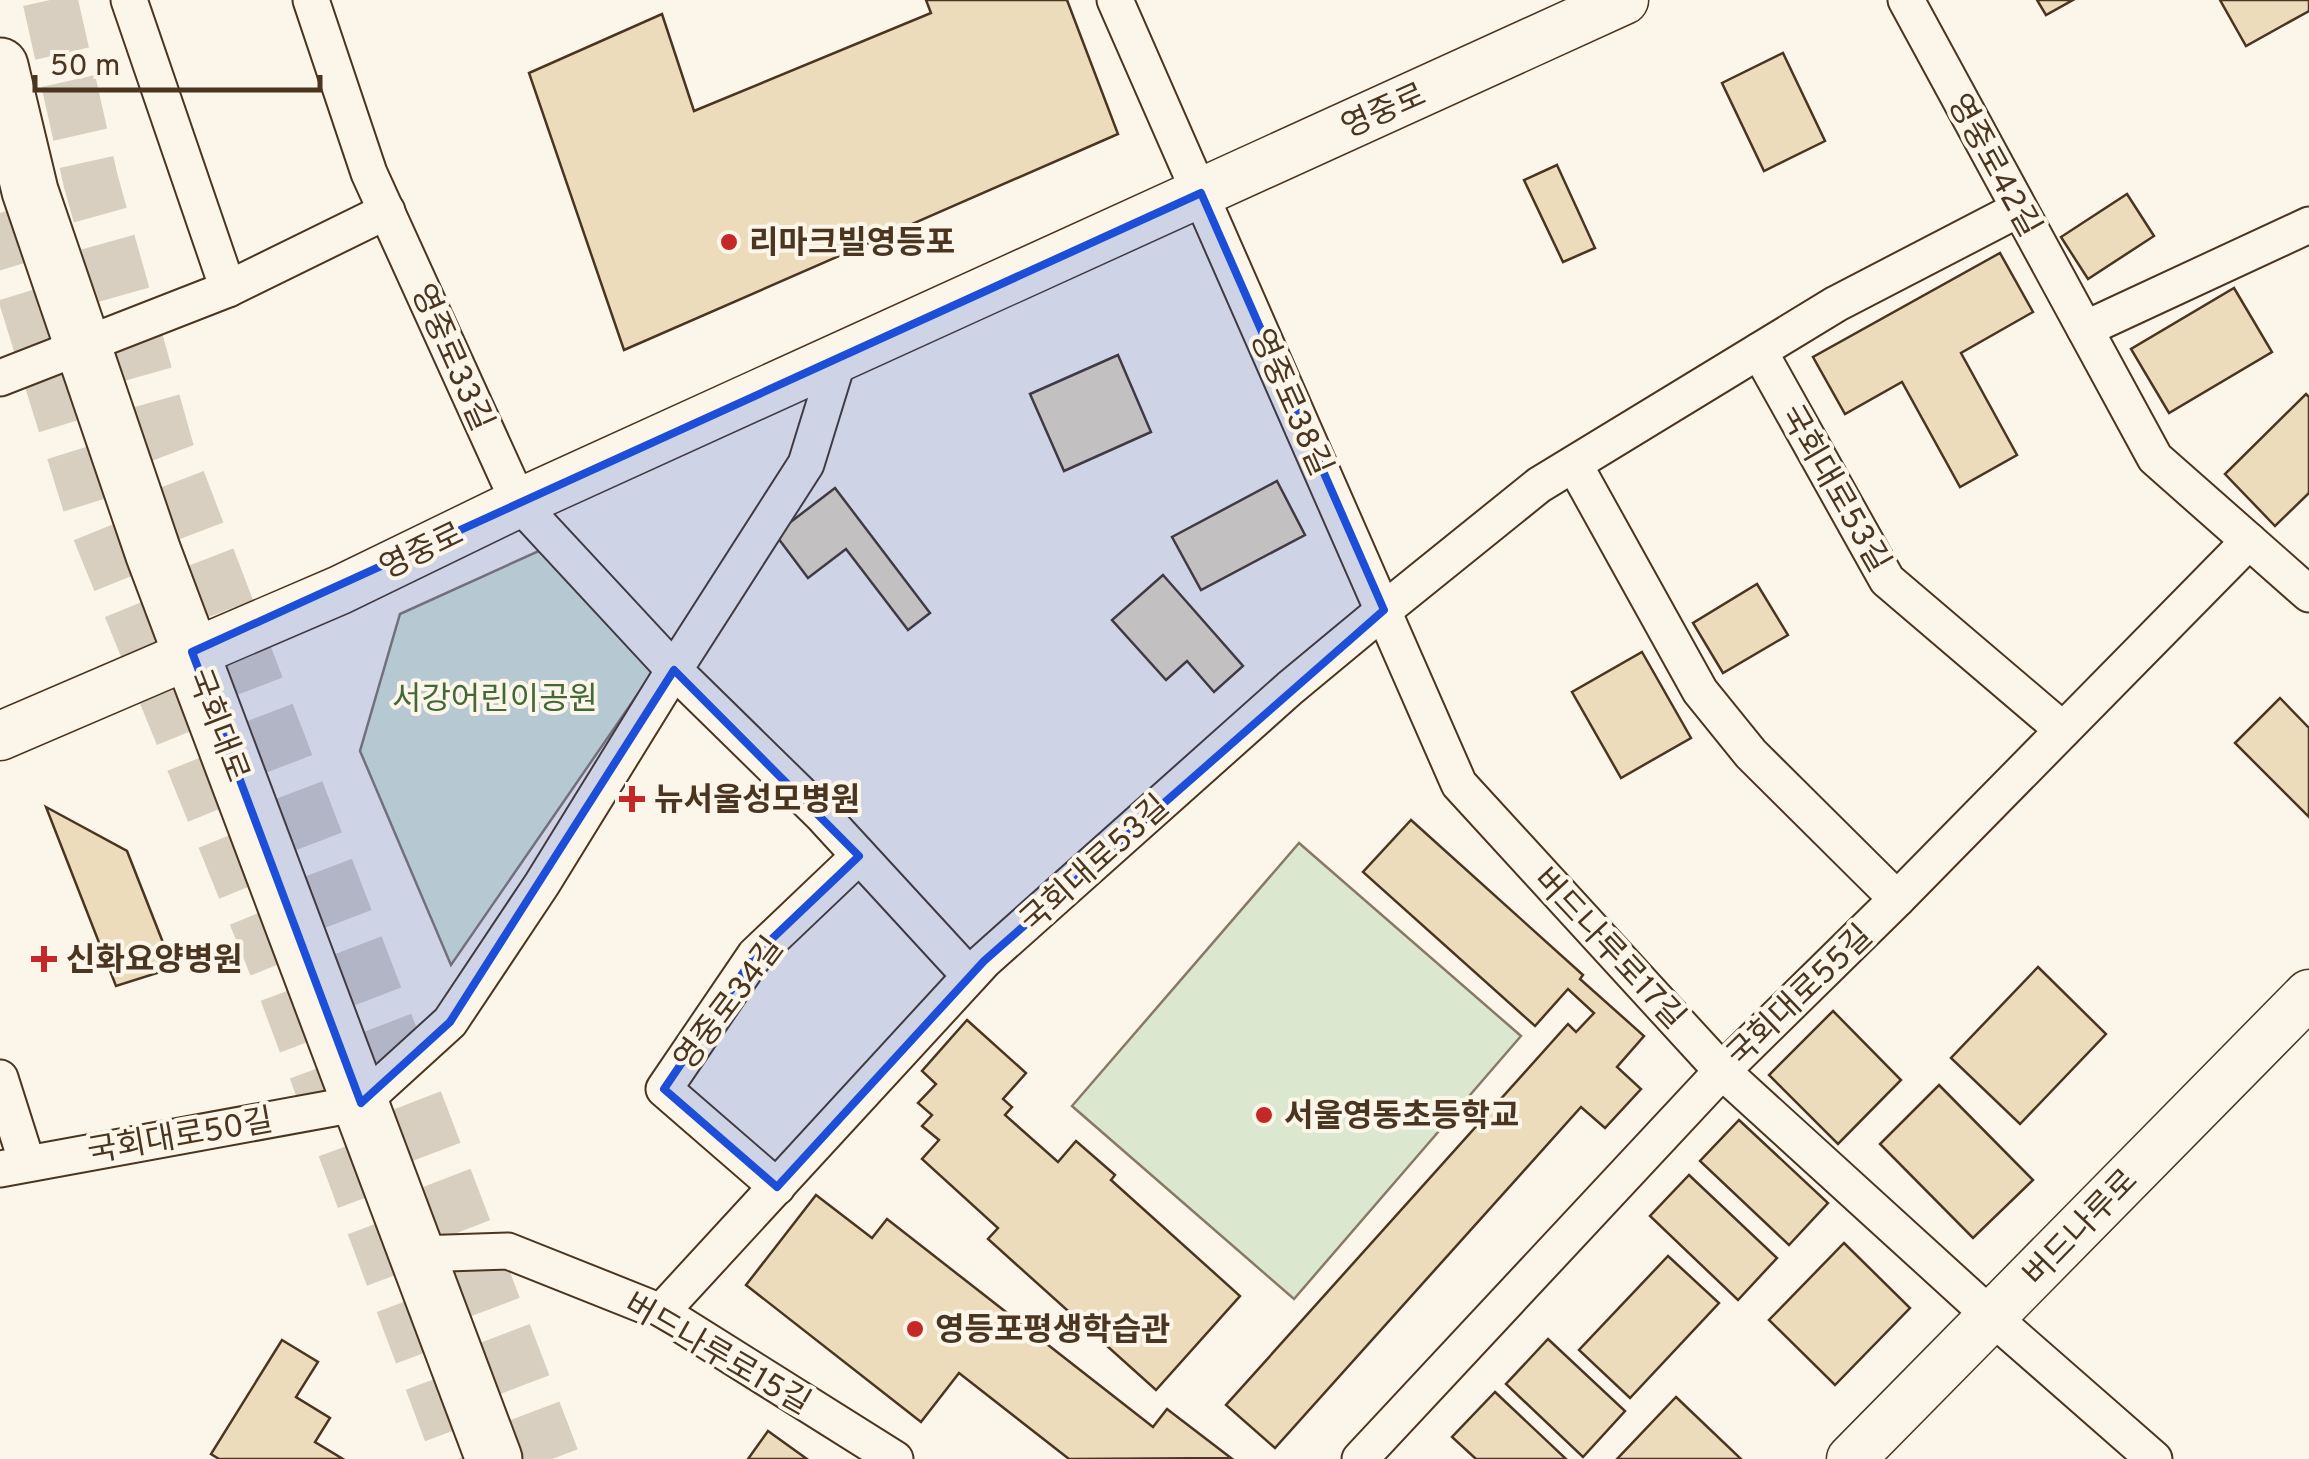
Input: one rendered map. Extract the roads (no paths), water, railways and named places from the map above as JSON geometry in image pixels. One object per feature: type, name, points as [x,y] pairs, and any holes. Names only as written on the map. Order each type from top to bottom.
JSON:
[{"type":"main road","name":"영중로","points":[[0,736],[340,590],[520,503],[1200,193],[1562,14],[1624,0]]},
{"type":"main road","name":"국회대로","points":[[0,66],[30,191],[153,552],[494,1459]]},
{"type":"main road","name":"버드나루로","points":[[1851,1459],[2309,994]]},
{"type":"street","points":[[129,0],[228,288]]},
{"type":"street","name":"영중로33길","points":[[311,0],[369,173],[520,503]]},
{"type":"street","points":[[1116,0],[1200,193]]},
{"type":"street","name":"영중로42길","points":[[1906,0],[2156,458],[2309,594]]},
{"type":"street","name":"영중로38길","points":[[1200,193],[1384,610]]},
{"type":"street","name":"국회대로53길","points":[[661,1312],[970,976],[1290,688],[1384,610],[1539,485],[1836,304],[2019,209]]},
{"type":"street","points":[[0,378],[228,288],[387,211]]},
{"type":"street","points":[[2085,329],[2309,225]]},
{"type":"street","name":"국회대로53길","points":[[1760,351],[1887,580],[2063,730]]},
{"type":"street","points":[[361,1103],[450,1022],[542,884],[806,464],[840,358]]},
{"type":"street","points":[[1574,464],[1700,690],[1750,754],[1897,899]]},
{"type":"street","points":[[520,503],[674,670],[859,856],[970,976]]},
{"type":"street","name":"국회대로55길","points":[[1360,1459],[1722,1070],[1897,899],[2249,541]]},
{"type":"street","name":"버드나루로17길","points":[[1384,610],[1459,784],[1722,1070],[2154,1459]]},
{"type":"street","name":"영중로34길","points":[[777,1187],[664,1089],[755,956],[859,856]]},
{"type":"street","points":[[0,1078],[13,1166]]},
{"type":"street","name":"국회대로50길","points":[[13,1166],[361,1103]]},
{"type":"street","name":"버드나루로15길","points":[[417,1254],[508,1251],[661,1312],[894,1459]]},
{"type":"tunnel","points":[[50,0],[91,182],[167,452],[552,1459]]},
{"type":"tunnel","points":[[0,213],[94,517],[286,990],[461,1459]]},
{"type":"place","name":"리마크빌영등포","points":[[729,242]]},
{"type":"place","name":"뉴서울성모병원","points":[[632,799]]},
{"type":"place","name":"신화요양병원","points":[[44,959]]},
{"type":"place","name":"서울영동초등학교","points":[[1264,1115]]},
{"type":"place","name":"영등포평생학습관","points":[[915,1329]]},
{"type":"park label","name":"서강어린이공원","points":[[495,698]]}]
